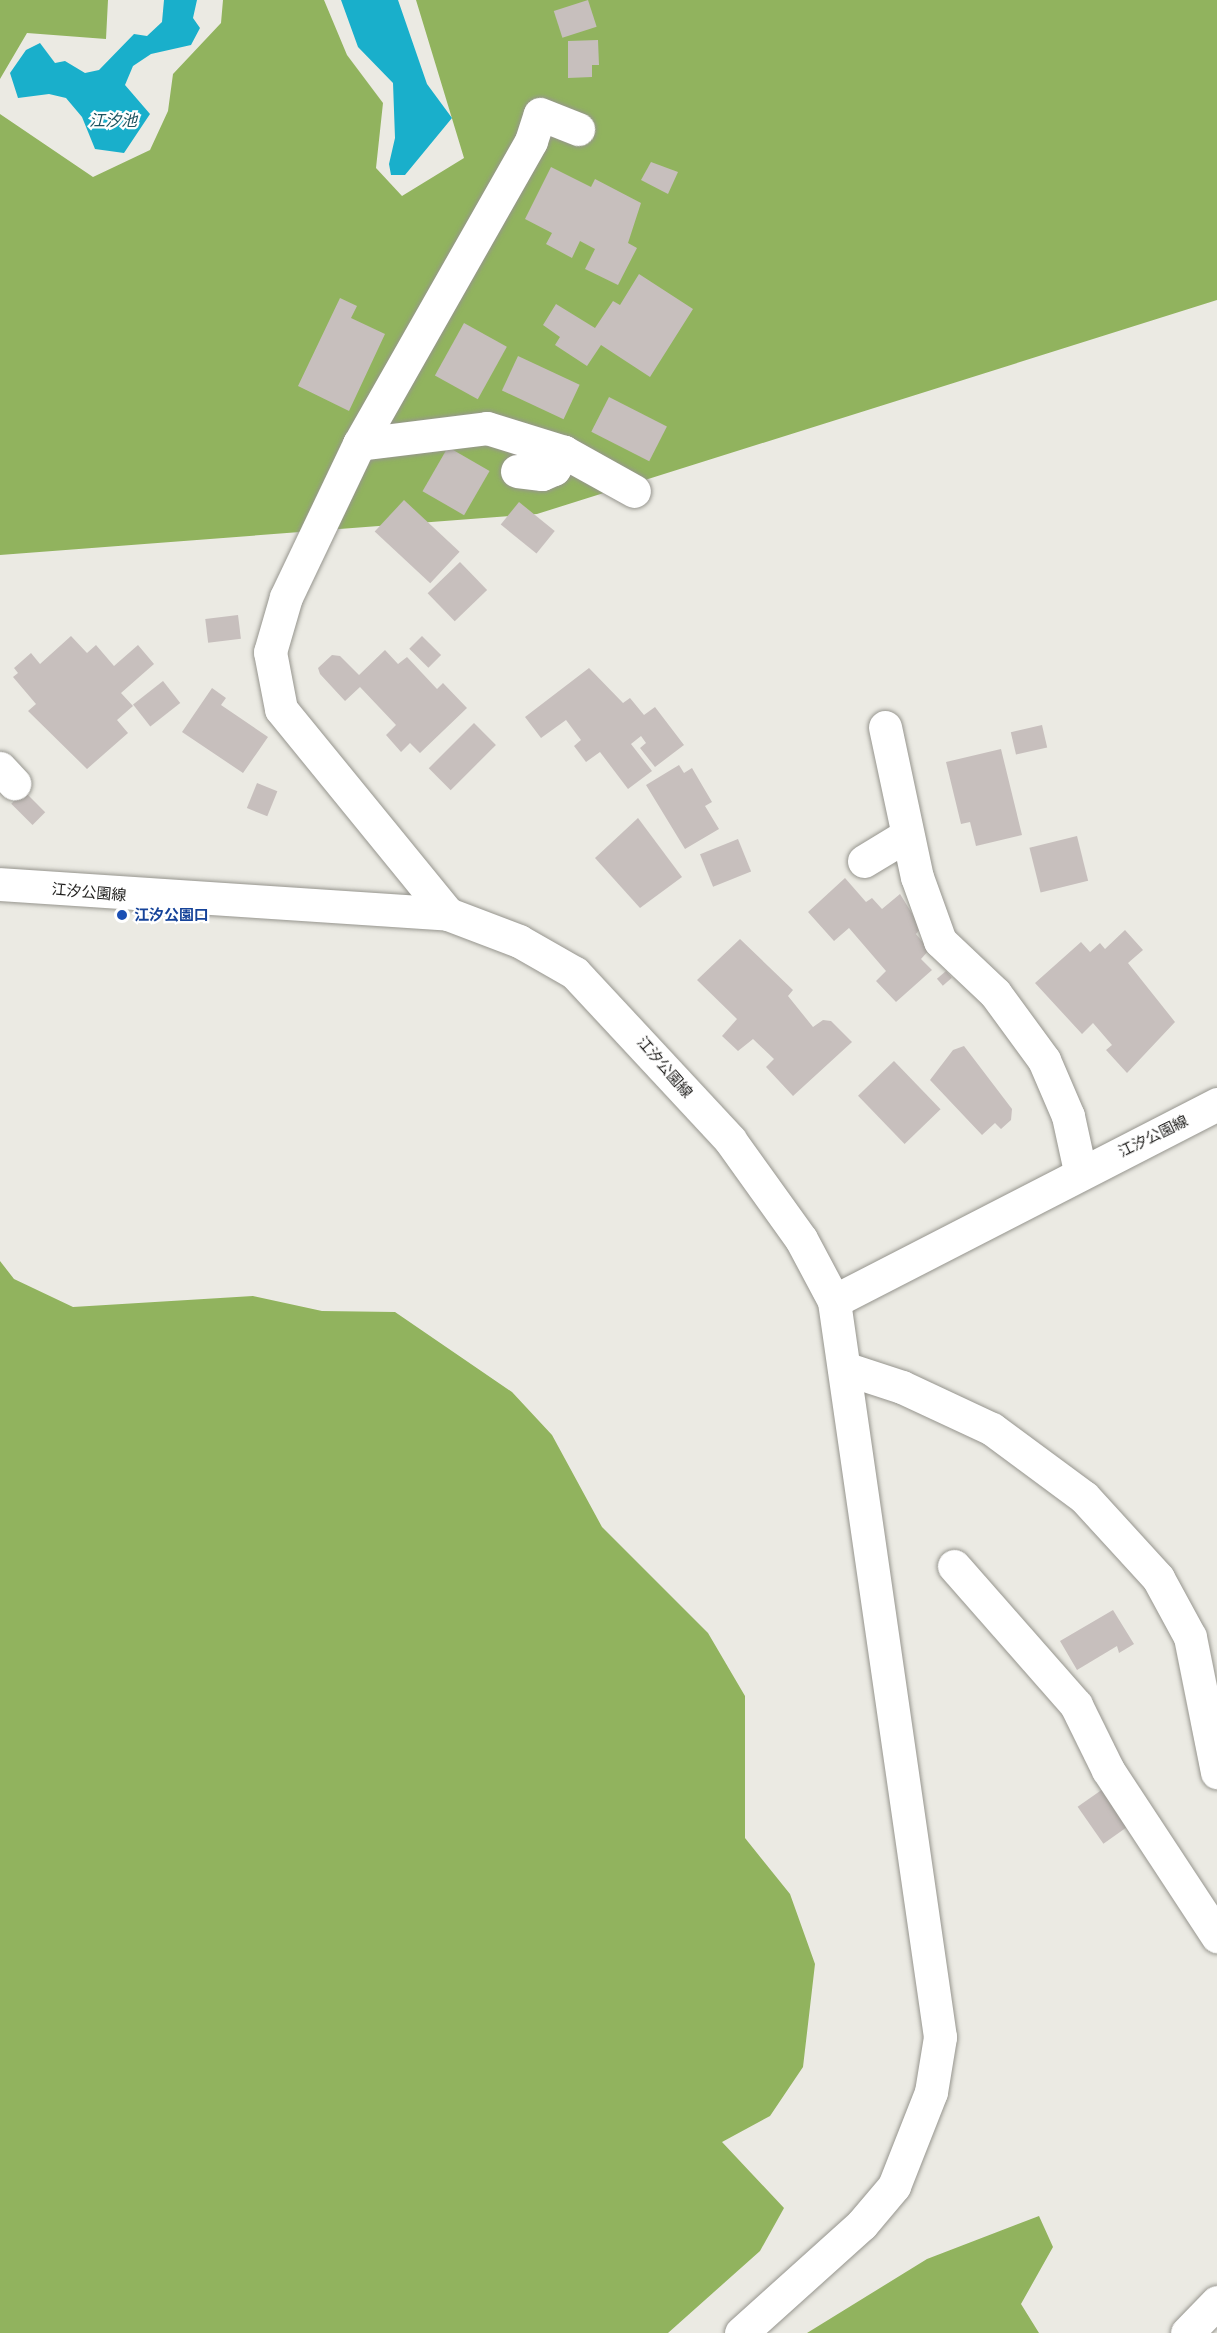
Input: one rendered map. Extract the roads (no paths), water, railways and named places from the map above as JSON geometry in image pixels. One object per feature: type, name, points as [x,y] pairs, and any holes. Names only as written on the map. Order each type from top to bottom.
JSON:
[{"type":"street","points":[[448,914],[280,709],[270,652],[285,597],[359,444],[531,141],[540,114],[578,129]]},
{"type":"street","points":[[359,444],[487,428],[564,452],[634,491]]},
{"type":"street","points":[[517,471],[542,474],[554,469],[564,452]]},
{"type":"street","points":[[885,727],[907,835],[940,940],[996,993],[1044,1060],[1068,1116],[1080,1171]]},
{"type":"street","points":[[864,861],[907,835]]},
{"type":"street","name":"江汐公園線","points":[[0,884],[448,914],[519,941],[575,973],[631,1028],[730,1140],[801,1239],[834,1301],[1080,1171],[1217,1104]]},
{"type":"street","points":[[741,2333],[862,2224],[894,2186],[931,2092],[940,2037],[834,1301]]},
{"type":"street","points":[[844,1368],[902,1387],[992,1429],[1084,1497],[1158,1578],[1190,1637],[1217,1772]]},
{"type":"street","points":[[954,1566],[1076,1705],[1108,1770],[1217,1936]]},
{"type":"street","points":[[1187,2333],[1217,2302]]},
{"type":"water","name":"江汐池","points":[[164,0],[197,0],[193,18],[200,28],[191,45],[151,54],[133,66],[125,85],[150,114],[124,153],[95,149],[82,117],[66,98],[49,94],[18,98],[10,73],[26,50],[40,43],[55,63],[65,61],[85,73],[99,70],[134,34],[147,36],[162,22]]},
{"type":"water","points":[[341,0],[398,0],[427,84],[452,118],[405,175],[391,175],[389,164],[395,138],[393,83],[358,47]]},
{"type":"place","name":"江汐公園口","points":[[122,915]]}]
